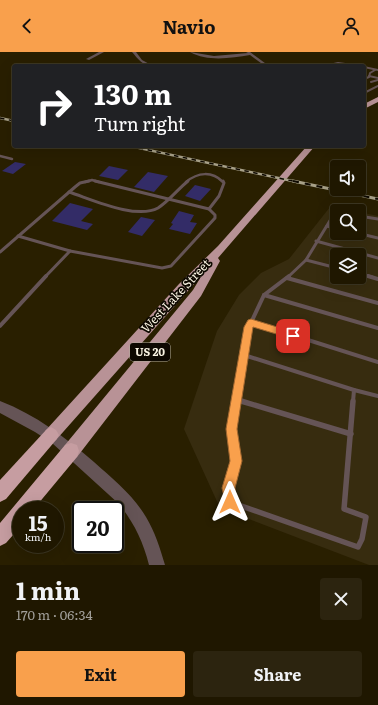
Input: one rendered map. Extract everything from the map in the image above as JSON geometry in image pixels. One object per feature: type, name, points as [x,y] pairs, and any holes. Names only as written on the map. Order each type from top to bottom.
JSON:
[{"type":"highway","points":[[366,106],[378,99]]},
{"type":"highway","name":"West Lake Street","points":[[51,435],[183,287],[222,248],[309,148]]},
{"type":"highway","name":"West Lake Street","points":[[71,451],[197,292],[222,248]]},
{"type":"highway","name":"US 20","points":[[0,494],[51,435]]},
{"type":"highway","name":"US 20","points":[[30,501],[71,451]]},
{"type":"highway","name":"US 20","points":[[0,537],[12,523]]},
{"type":"street","points":[[88,59],[102,52]]},
{"type":"street","points":[[134,52],[140,61],[147,64]]},
{"type":"street","points":[[192,52],[205,57],[250,53],[264,64]]},
{"type":"street","points":[[366,68],[376,70]]},
{"type":"street","points":[[0,407],[51,435],[114,488],[135,512],[153,548],[157,565]]},
{"type":"lane","points":[[366,78],[370,73],[376,70]]},
{"type":"lane","points":[[369,76],[378,79]]},
{"type":"lane","points":[[371,82],[378,79]]},
{"type":"lane","points":[[366,92],[378,86]]},
{"type":"lane","points":[[0,156],[12,159]]},
{"type":"lane","points":[[69,192],[127,210],[154,210],[169,199],[192,177],[198,174],[205,174],[222,180],[224,183],[219,196],[209,209]]},
{"type":"lane","points":[[0,252],[18,236],[69,192],[80,183],[92,180],[209,209],[213,211],[216,218],[171,266],[162,268],[70,251],[18,236]]},
{"type":"lane","points":[[366,217],[378,219]]},
{"type":"lane","points":[[330,221],[306,260],[287,278],[264,295],[248,327],[231,429],[236,461],[229,488],[230,502],[358,547],[362,539],[366,517],[344,509],[354,390]]},
{"type":"lane","points":[[366,235],[378,238]]},
{"type":"lane","points":[[316,242],[378,258]]},
{"type":"lane","points":[[0,326],[70,251]]},
{"type":"lane","points":[[306,260],[330,266]]},
{"type":"lane","points":[[366,276],[378,279]]},
{"type":"lane","points":[[287,278],[378,303]]},
{"type":"lane","points":[[264,295],[378,328]]},
{"type":"lane","points":[[251,322],[378,362]]},
{"type":"lane","points":[[244,355],[354,390],[378,396]]},
{"type":"lane","points":[[236,400],[351,434]]},
{"type":"shaded area","points":[[330,207],[330,240],[366,240],[366,213],[378,216],[378,565],[369,565],[220,508],[184,429],[217,331],[239,295],[261,273],[289,259]]},
{"type":"building","points":[[15,162],[26,164],[13,174],[2,171]]},
{"type":"building","points":[[109,166],[128,170],[118,180],[99,176]]},
{"type":"building","points":[[148,172],[168,176],[154,192],[134,187]]},
{"type":"building","points":[[195,185],[211,189],[200,201],[185,196]]},
{"type":"building","points":[[70,203],[93,209],[81,221],[93,224],[87,230],[52,221]]},
{"type":"building","points":[[179,211],[194,215],[190,222],[197,223],[190,234],[169,229]]},
{"type":"building","points":[[141,217],[155,220],[142,236],[128,232]]},
{"type":"railway","points":[[0,118],[12,121]]},
{"type":"railway","points":[[139,148],[297,182]]},
{"type":"railway","points":[[293,181],[378,199]]},
{"type":"route","points":[[230,502],[229,488],[236,461],[231,429],[248,327],[251,322],[293,336]]}]
